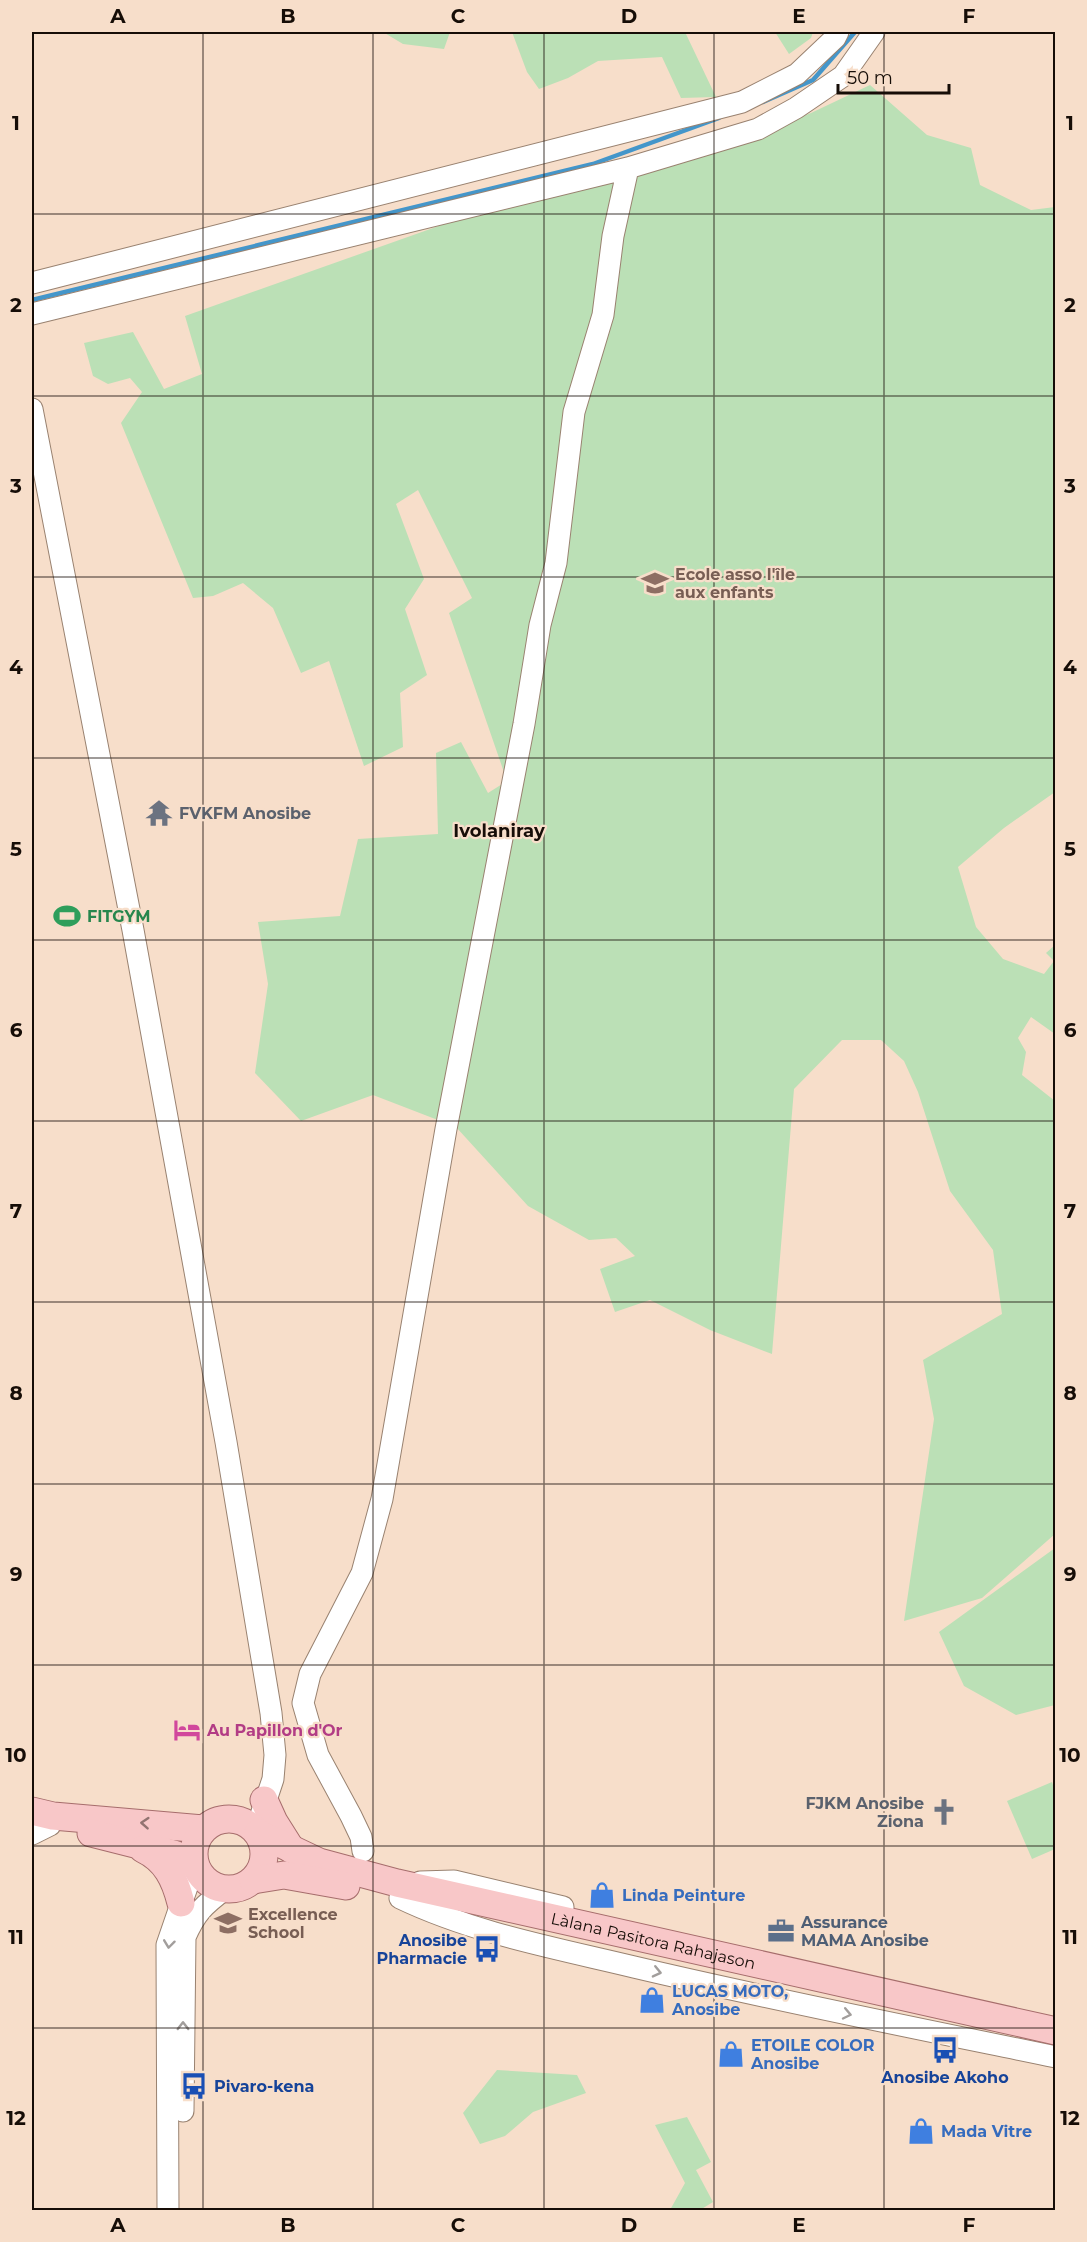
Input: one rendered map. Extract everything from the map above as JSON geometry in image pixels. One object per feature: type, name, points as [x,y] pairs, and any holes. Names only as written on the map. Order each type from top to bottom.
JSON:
[{"type":"main road","points":[[264,1800],[274,1822],[294,1852]]},
{"type":"main road","points":[[39,1821],[126,1840],[174,1854],[196,1868],[204,1880],[225,1889],[237,1888],[253,1880],[259,1874],[264,1855],[258,1833],[249,1824],[225,1818],[213,1821],[203,1828],[194,1846],[196,1868]]},
{"type":"main road","points":[[39,1821],[203,1828]]},
{"type":"main road","name":"Làlana Pasitora Rahajason","points":[[258,1833],[294,1852],[398,1890],[1056,2044]]},
{"type":"main road","points":[[126,1840],[152,1853],[166,1865],[177,1884],[181,1903]]},
{"type":"main road","name":"Làlana Pasitora Rahajason","points":[[253,1880],[284,1875],[398,1890],[1056,2031]]},
{"type":"street","points":[[32,282],[742,102],[797,74],[838,32]]},
{"type":"street","points":[[32,314],[628,168],[758,129],[796,108],[843,76],[874,32]]},
{"type":"street","points":[[363,1851],[361,1837],[318,1755],[303,1703],[310,1674],[362,1573],[382,1499],[446,1129],[524,724],[540,625],[556,563],[574,412],[603,315],[613,236],[628,168]]},
{"type":"street","points":[[32,409],[135,941],[266,1677],[275,1755],[273,1779],[264,1800],[258,1833]]},
{"type":"street","points":[[32,1797],[39,1821]]},
{"type":"street","points":[[168,2211],[167,1945],[189,1881],[196,1868]]},
{"type":"street","points":[[398,1890],[454,1881],[649,1928],[1056,2017]]},
{"type":"street","points":[[183,2211],[186,1937],[201,1907],[225,1889]]},
{"type":"street","points":[[398,1890],[427,1911],[535,1944],[744,1993],[1056,2056]]},
{"type":"green space","points":[[383,32],[450,32],[444,49],[403,44]]},
{"type":"green space","points":[[512,32],[685,32],[716,97],[681,98],[662,57],[598,61],[568,78],[539,89],[527,72]]},
{"type":"green space","points":[[775,32],[813,32],[811,38],[789,54]]},
{"type":"green space","points":[[870,85],[927,135],[971,148],[980,185],[1031,210],[1055,207],[1055,792],[1004,828],[958,867],[976,927],[1003,959],[1044,974],[1054,961],[1046,953],[1055,945],[1055,1034],[1031,1017],[1018,1038],[1026,1052],[1022,1075],[1055,1101],[1055,1534],[982,1598],[904,1621],[934,1419],[923,1360],[1002,1314],[993,1250],[950,1191],[918,1092],[904,1061],[881,1040],[842,1040],[794,1089],[772,1354],[710,1330],[650,1300],[615,1312],[600,1269],[635,1256],[616,1238],[589,1240],[528,1206],[456,1127],[373,1095],[301,1121],[255,1073],[268,984],[258,922],[340,916],[358,839],[438,834],[436,753],[461,742],[488,793],[507,781],[449,613],[472,598],[418,490],[396,504],[424,579],[405,609],[427,675],[400,693],[403,747],[364,766],[329,661],[301,673],[273,608],[243,583],[213,596],[193,598],[121,423],[142,392],[130,378],[108,384],[93,376],[84,343],[133,332],[164,389],[202,374],[185,316],[481,211],[726,145],[811,113]]},
{"type":"green space","points":[[1055,1548],[1055,1705],[1016,1715],[964,1686],[939,1632]]},
{"type":"green space","points":[[1052,1782],[1055,1791],[1055,1849],[1032,1859],[1007,1801]]},
{"type":"green space","points":[[497,2070],[577,2075],[586,2093],[533,2112],[505,2136],[480,2144],[463,2113]]},
{"type":"green space","points":[[687,2117],[711,2162],[696,2170],[713,2202],[700,2210],[670,2210],[685,2183],[655,2125]]},
{"type":"waterway","points":[[763,102],[813,80],[855,32]]},
{"type":"waterway","points":[[32,300],[593,164],[719,118]]},
{"type":"place","name":"Ecole asso l'île aux enfants","points":[[655,583]]},
{"type":"place","name":"FVKFM Anosibe","points":[[159,813]]},
{"type":"place","name":"FITGYM","points":[[67,916]]},
{"type":"place","name":"Au Papillon d'Or","points":[[187,1730]]},
{"type":"place","name":"FJKM Anosibe Ziona","points":[[944,1812]]},
{"type":"place","name":"Linda Peinture","points":[[602,1895]]},
{"type":"place","name":"Excellence School","points":[[228,1923]]},
{"type":"place","name":"Assurance MAMA Anosibe","points":[[781,1931]]},
{"type":"place","name":"Anosibe Pharmacie","points":[[487,1949]]},
{"type":"place","name":"LUCAS MOTO, Anosibe","points":[[652,2000]]},
{"type":"place","name":"Anosibe Akoho","points":[[945,2050]]},
{"type":"place","name":"ETOILE COLOR Anosibe","points":[[731,2054]]},
{"type":"place","name":"Pivaro-kena","points":[[194,2086]]},
{"type":"place","name":"Mada Vitre","points":[[921,2131]]},
{"type":"district","name":"Ivolaniray","points":[[499,831]]}]
